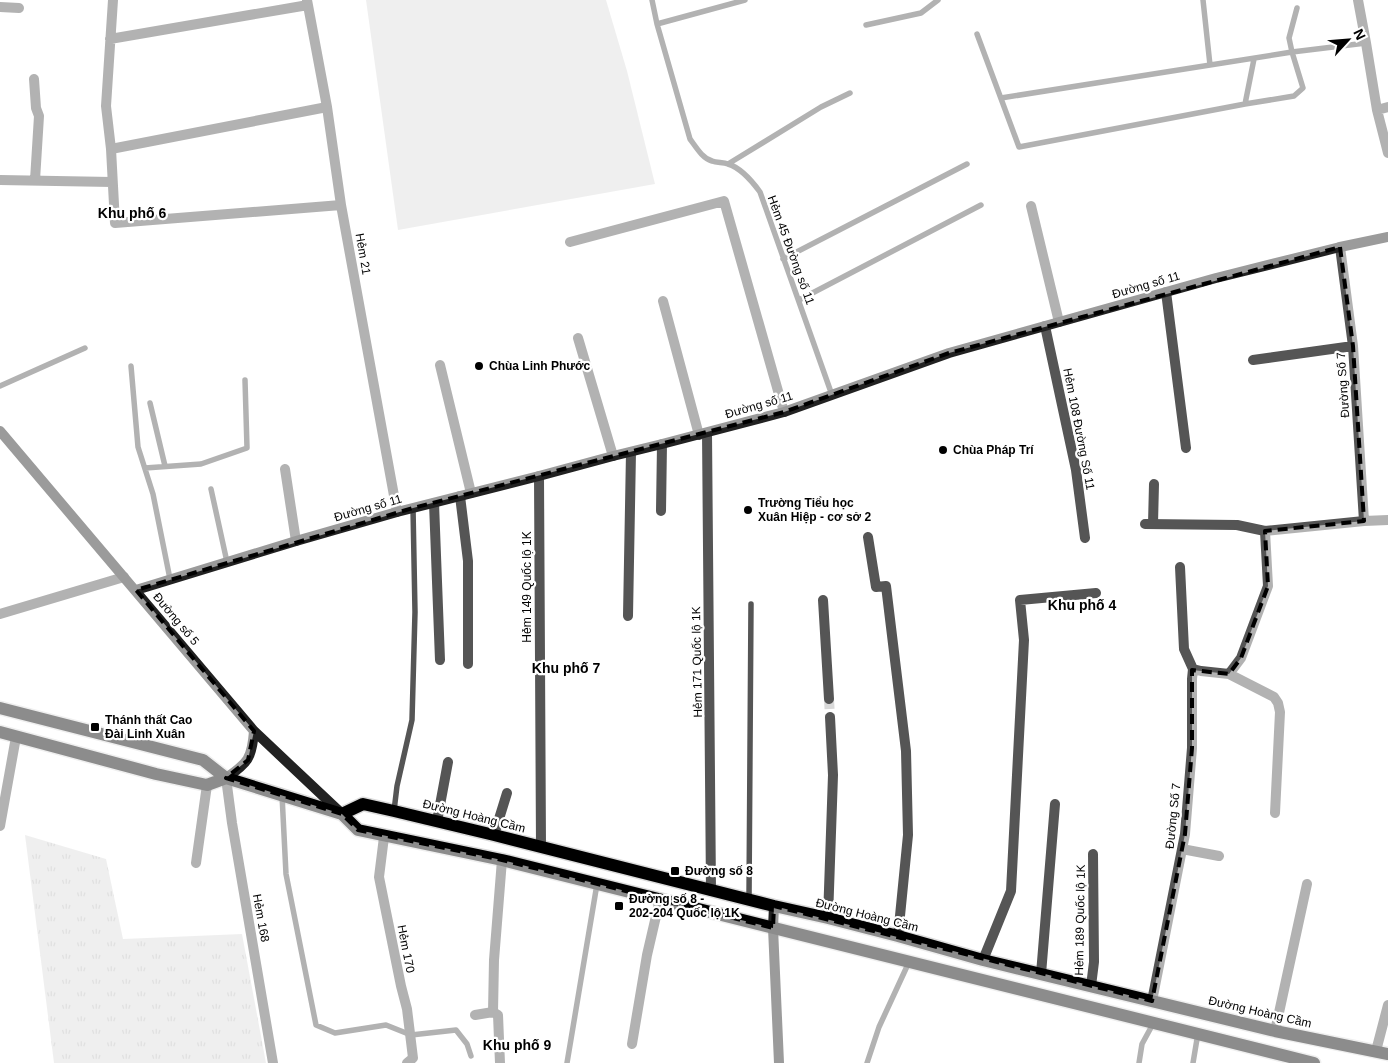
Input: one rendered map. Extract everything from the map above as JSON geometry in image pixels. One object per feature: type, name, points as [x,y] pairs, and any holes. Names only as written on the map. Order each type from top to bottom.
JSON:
[{"type":"main road","name":"Đường số 11","points":[[136,590],[397,512],[784,412],[949,354],[1044,326],[1216,278],[1388,237]]},
{"type":"main road","name":"Đường số 5","points":[[0,431],[254,731],[342,814]]},
{"type":"main road","points":[[0,708],[203,760],[226,778],[342,814],[358,830],[502,860],[1314,1063]]},
{"type":"main road","points":[[0,732],[156,774],[207,785],[226,778],[248,760],[253,746],[254,731]]},
{"type":"main road","name":"Đường Hoàng Cầm","points":[[342,814],[362,804],[394,811],[711,891],[828,918],[983,960],[1275,1031],[1382,1052]]},
{"type":"main road","points":[[774,906],[773,928],[779,1063]]},
{"type":"street","points":[[113,0],[106,106],[111,149],[115,223],[341,205]]},
{"type":"street","points":[[1358,0],[1377,110],[1388,153]]},
{"type":"street","points":[[110,39],[308,3]]},
{"type":"street","name":"Hẻm 21","points":[[308,3],[327,106],[341,205],[397,512]]},
{"type":"street","points":[[0,8],[19,8]]},
{"type":"street","points":[[34,79],[36,108],[39,116],[35,180]]},
{"type":"street","points":[[111,149],[327,106]]},
{"type":"street","points":[[1377,110],[1388,107]]},
{"type":"street","points":[[0,180],[112,182]]},
{"type":"street","points":[[570,242],[724,201],[784,412]]},
{"type":"street","points":[[1032,206],[1059,322]]},
{"type":"street","name":"Đường Số 7","points":[[1340,247],[1353,346],[1364,521]]},
{"type":"street","points":[[1166,292],[1186,448]]},
{"type":"street","name":"Hẻm 171 Quốc lộ 1K","points":[[662,301],[703,434],[711,891]]},
{"type":"street","name":"Hẻm 108 Đường Số 11","points":[[1044,326],[1076,470],[1085,538]]},
{"type":"street","points":[[578,338],[613,456]]},
{"type":"street","points":[[1253,360],[1353,346]]},
{"type":"street","points":[[440,366],[471,493]]},
{"type":"street","points":[[661,511],[662,444]]},
{"type":"street","points":[[628,616],[631,452]]},
{"type":"street","points":[[285,469],[296,541]]},
{"type":"street","name":"Hẻm 149 Quốc lộ 1K","points":[[539,476],[541,847]]},
{"type":"street","points":[[1154,484],[1149,524],[1237,526],[1265,531],[1388,520]]},
{"type":"street","points":[[460,496],[468,561],[468,664]]},
{"type":"street","points":[[434,503],[440,660]]},
{"type":"street","points":[[1229,674],[1241,658],[1268,586],[1265,531]]},
{"type":"street","points":[[868,537],[876,587],[886,586],[906,752],[908,835],[898,936]]},
{"type":"street","points":[[1180,567],[1184,649],[1193,669],[1229,674],[1274,697],[1278,703],[1280,712],[1275,814]]},
{"type":"street","points":[[0,614],[124,577]]},
{"type":"street","points":[[983,960],[1011,891],[1024,640],[1020,600],[1096,593]]},
{"type":"street","points":[[823,600],[829,699]]},
{"type":"street","name":"Đường Số 7","points":[[1152,1001],[1185,834],[1192,748],[1193,669]]},
{"type":"street","points":[[828,918],[832,775],[830,717]]},
{"type":"street","points":[[0,826],[16,737]]},
{"type":"street","points":[[436,822],[448,762]]},
{"type":"street","name":"Hẻm 168","points":[[226,778],[273,1063]]},
{"type":"street","points":[[196,863],[207,785]]},
{"type":"street","points":[[494,835],[507,793]]},
{"type":"street","points":[[1041,974],[1055,804]]},
{"type":"street","name":"Hẻm 170","points":[[384,836],[379,878],[400,986],[408,1009],[413,1058],[407,1063]]},
{"type":"street","points":[[1182,849],[1219,856]]},
{"type":"street","name":"Hẻm 189 Quốc lộ 1K","points":[[1091,986],[1094,962],[1093,854]]},
{"type":"street","points":[[493,1012],[494,960],[502,860]]},
{"type":"street","points":[[1275,1031],[1307,884]]},
{"type":"street","points":[[632,1044],[647,955],[660,900]]},
{"type":"street","points":[[1382,1052],[1388,1005]]},
{"type":"street","points":[[475,1015],[493,1012],[498,1015],[500,1063]]},
{"type":"lane","name":"Hẻm 45 Đường số 11","points":[[652,0],[657,24],[690,139],[700,153],[710,161],[728,164],[742,172],[760,192],[832,395]]},
{"type":"lane","points":[[657,24],[745,0]]},
{"type":"lane","points":[[866,25],[921,13],[938,0]]},
{"type":"lane","points":[[1203,0],[1210,66]]},
{"type":"lane","points":[[977,34],[1019,147],[1294,96],[1303,88],[1289,38],[1297,8]]},
{"type":"lane","points":[[1001,98],[1292,52],[1366,43]]},
{"type":"lane","points":[[1245,104],[1254,59]]},
{"type":"lane","points":[[728,164],[821,107],[850,93]]},
{"type":"lane","points":[[784,259],[967,164]]},
{"type":"lane","points":[[799,300],[980,205]]},
{"type":"lane","points":[[0,386],[85,348]]},
{"type":"lane","points":[[131,366],[138,447],[153,494],[170,579]]},
{"type":"lane","points":[[145,468],[201,464],[246,448],[245,380]]},
{"type":"lane","points":[[150,403],[165,466]]},
{"type":"lane","points":[[211,489],[227,562]]},
{"type":"lane","points":[[394,811],[397,786],[412,720],[415,612],[413,508]]},
{"type":"lane","points":[[749,899],[751,604]]},
{"type":"lane","points":[[282,795],[286,874],[316,1025],[335,1034],[386,1025],[411,1035],[456,1030],[467,1044],[471,1056]]},
{"type":"lane","points":[[566,1063],[597,884]]},
{"type":"lane","points":[[867,1063],[879,1027],[908,962]]},
{"type":"lane","points":[[1139,1063],[1142,1044],[1154,1022]]},
{"type":"lane","points":[[1193,1063],[1198,1034]]},
{"type":"highlighted area","points":[[1340,247],[1353,346],[1364,521],[1265,531],[1268,586],[1241,658],[1229,674],[1192,670],[1192,748],[1185,834],[1152,1001],[774,906],[773,928],[502,860],[358,830],[342,814],[226,778],[248,760],[254,731],[136,590],[413,508],[784,412],[949,353]]},
{"type":"green space","points":[[366,0],[606,0],[627,71],[655,184],[398,230]]},
{"type":"green space","points":[[25,835],[106,859],[123,939],[242,934],[266,1063],[54,1063]]},
{"type":"tunnel","points":[[829,699],[830,717]]},
{"type":"place","name":"Chùa Linh Phước","points":[[479,366]]},
{"type":"place","name":"Chùa Pháp Trí","points":[[943,450]]},
{"type":"place","name":"Trường Tiểu học Xuân Hiệp - cơ sở 2","points":[[748,510]]},
{"type":"place","name":"Thánh thất Cao Đài Linh Xuân","points":[[95,727]]},
{"type":"place","name":"Đường số 8","points":[[675,871]]},
{"type":"place","name":"Đường số 8 - 202-204 Quốc lộ 1K","points":[[619,906]]},
{"type":"district","name":"Khu phố 6","points":[[132,213]]},
{"type":"district","name":"Khu phố 4","points":[[1082,605]]},
{"type":"district","name":"Khu phố 7","points":[[566,668]]},
{"type":"district","name":"Khu phố 9","points":[[517,1045]]}]
